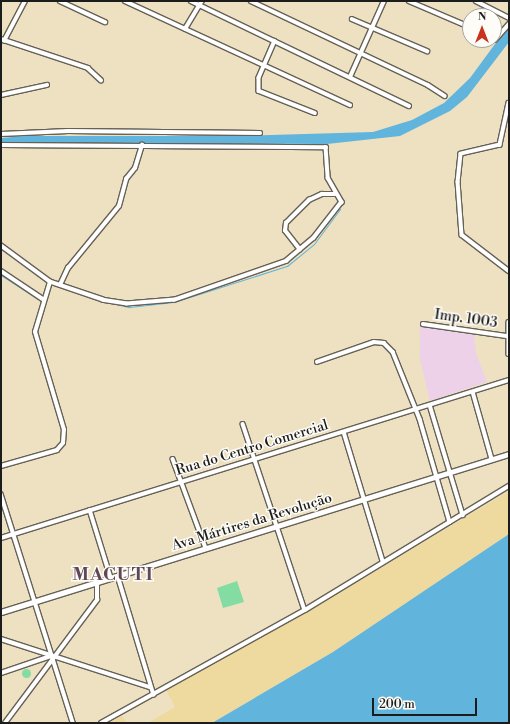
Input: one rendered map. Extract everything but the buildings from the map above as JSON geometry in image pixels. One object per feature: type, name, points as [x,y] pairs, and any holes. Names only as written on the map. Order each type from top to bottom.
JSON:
[{"type":"street","points":[[25,1],[3,40],[88,68],[100,80]]},
{"type":"street","points":[[60,1],[105,22]]},
{"type":"street","points":[[125,1],[350,105]]},
{"type":"street","points":[[191,1],[409,106]]},
{"type":"street","points":[[185,29],[201,5],[202,1]]},
{"type":"street","points":[[251,1],[428,85],[445,96]]},
{"type":"street","points":[[350,77],[384,1]]},
{"type":"street","points":[[410,1],[462,24]]},
{"type":"street","points":[[476,1],[509,18]]},
{"type":"street","points":[[352,19],[372,29],[427,51]]},
{"type":"street","points":[[502,33],[509,24]]},
{"type":"street","points":[[275,41],[264,65],[259,91],[315,114]]},
{"type":"street","points":[[1,95],[47,85]]},
{"type":"street","points":[[509,103],[500,145],[460,154],[460,230],[509,271]]},
{"type":"street","points":[[1,134],[73,131],[260,133]]},
{"type":"street","points":[[1,145],[326,147],[328,178],[341,203],[300,250],[276,266],[175,300],[122,304],[50,282],[1,246]]},
{"type":"street","points":[[60,285],[68,268],[119,206],[126,179],[135,168],[142,145]]},
{"type":"street","points":[[300,250],[284,231],[286,223],[309,200],[322,194],[335,194]]},
{"type":"street","points":[[1,271],[43,299]]},
{"type":"street","points":[[1,466],[57,450],[64,438],[34,332],[43,299],[50,282]]},
{"type":"street","points":[[509,322],[506,336],[509,354]]},
{"type":"street","name":"Imp. 1003","points":[[423,324],[506,336]]},
{"type":"street","points":[[317,362],[374,342],[384,343],[393,352],[415,410],[437,476],[450,522]]},
{"type":"street","name":"Rua do Centro Comercial","points":[[1,538],[509,380]]},
{"type":"street","points":[[473,392],[492,459]]},
{"type":"street","points":[[430,405],[463,515]]},
{"type":"street","points":[[243,424],[256,458],[276,525],[305,610]]},
{"type":"street","points":[[344,432],[383,561]]},
{"type":"street","name":"Ava Mártires da Revolução","points":[[1,612],[276,525],[509,454]]},
{"type":"street","points":[[173,459],[206,548]]},
{"type":"street","points":[[101,723],[305,610],[383,561],[463,515],[509,486]]},
{"type":"street","points":[[1,494],[37,601],[73,723]]},
{"type":"street","points":[[90,510],[111,578]]},
{"type":"street","points":[[118,576],[150,687],[154,695]]},
{"type":"street","points":[[5,723],[52,656],[96,600],[98,582]]},
{"type":"street","points":[[1,639],[150,687]]},
{"type":"street","points":[[1,672],[52,656]]},
{"type":"shaded area","points":[[420,326],[474,334],[476,353],[487,382],[430,401],[420,359]]},
{"type":"green space","points":[[237,581],[244,602],[223,608],[217,588]]},
{"type":"green space","points":[[26,668],[31,673],[26,678],[21,673]]},
{"type":"sand","points":[[509,491],[509,534],[333,652],[212,723],[148,723],[175,707],[166,690],[306,613]]},
{"type":"sand","points":[[122,716],[127,723],[109,723]]},
{"type":"water","points":[[509,25],[509,42],[467,97],[450,111],[400,136],[327,144],[1,143],[1,138],[24,136],[236,136],[373,132],[412,120],[444,103],[470,78],[492,48],[502,48],[502,35]]},
{"type":"water","points":[[509,534],[509,723],[212,723],[333,652]]},
{"type":"waterway","points":[[107,302],[129,307],[174,302],[287,266],[314,244],[340,209]]},
{"type":"waterway","points":[[1,248],[44,280]]},
{"type":"waterway","points":[[1,275],[38,299]]},
{"type":"district","name":"MACUTI","points":[[113,575]]}]
